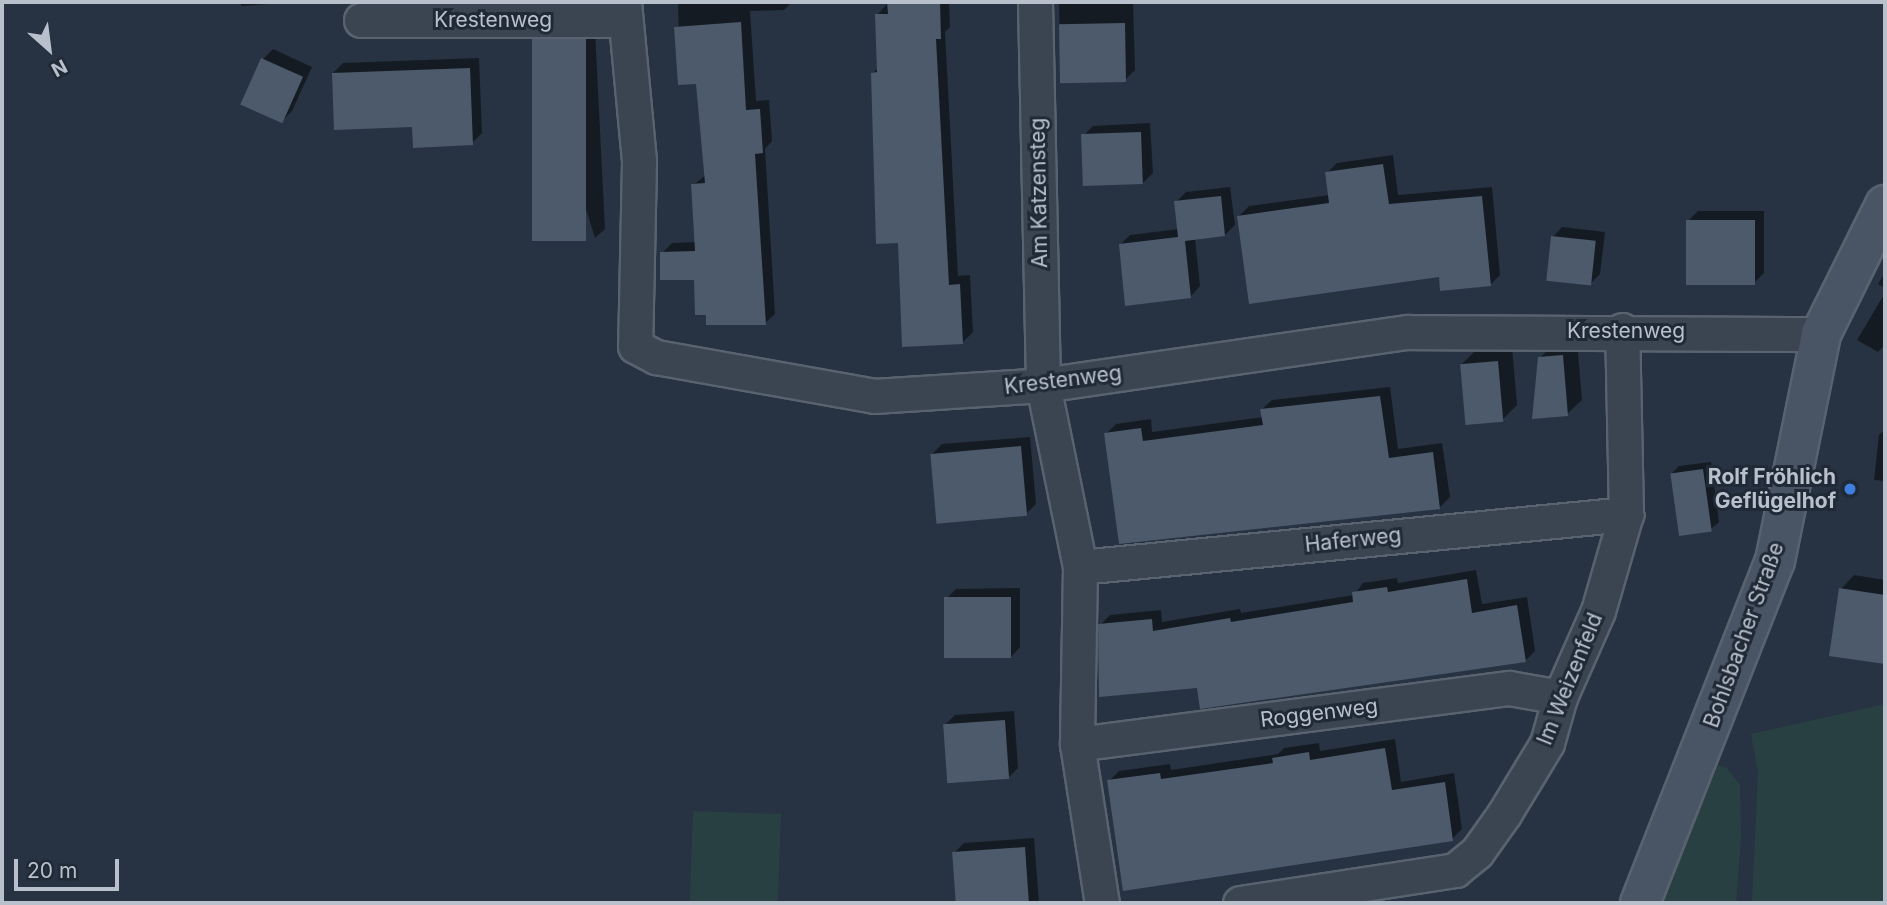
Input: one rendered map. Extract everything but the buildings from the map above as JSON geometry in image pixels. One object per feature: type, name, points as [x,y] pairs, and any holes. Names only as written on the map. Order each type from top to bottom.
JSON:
[{"type":"street","name":"Am Katzensteg","points":[[1035,2],[1043,385]]},
{"type":"street","name":"Krestenweg","points":[[361,20],[625,11],[639,162],[635,346],[656,357],[874,396],[1043,385],[1406,332],[1622,330],[1821,334]]},
{"type":"street","name":"Bohlsbacher Straße","points":[[1640,903],[1775,561],[1821,334],[1885,205]]},
{"type":"street","name":"Im Weizenfeld","points":[[1240,903],[1455,870],[1477,852],[1504,814],[1547,743],[1560,697],[1598,611],[1626,514],[1622,330]]},
{"type":"street","points":[[1043,385],[1080,567],[1077,744],[1102,903]]},
{"type":"street","name":"Haferweg","points":[[1080,567],[1626,514]]},
{"type":"street","name":"Roggenweg","points":[[1077,744],[1509,688],[1560,697]]},
{"type":"green space","points":[[1885,704],[1885,903],[1752,903],[1758,772],[1751,734]]},
{"type":"green space","points":[[1718,765],[1727,768],[1740,785],[1741,839],[1736,903],[1660,903]]},
{"type":"green space","points":[[693,811],[781,814],[778,903],[690,903]]},
{"type":"place","name":"Rolf Fröhlich Geflügelhof","points":[[1850,489]]}]
